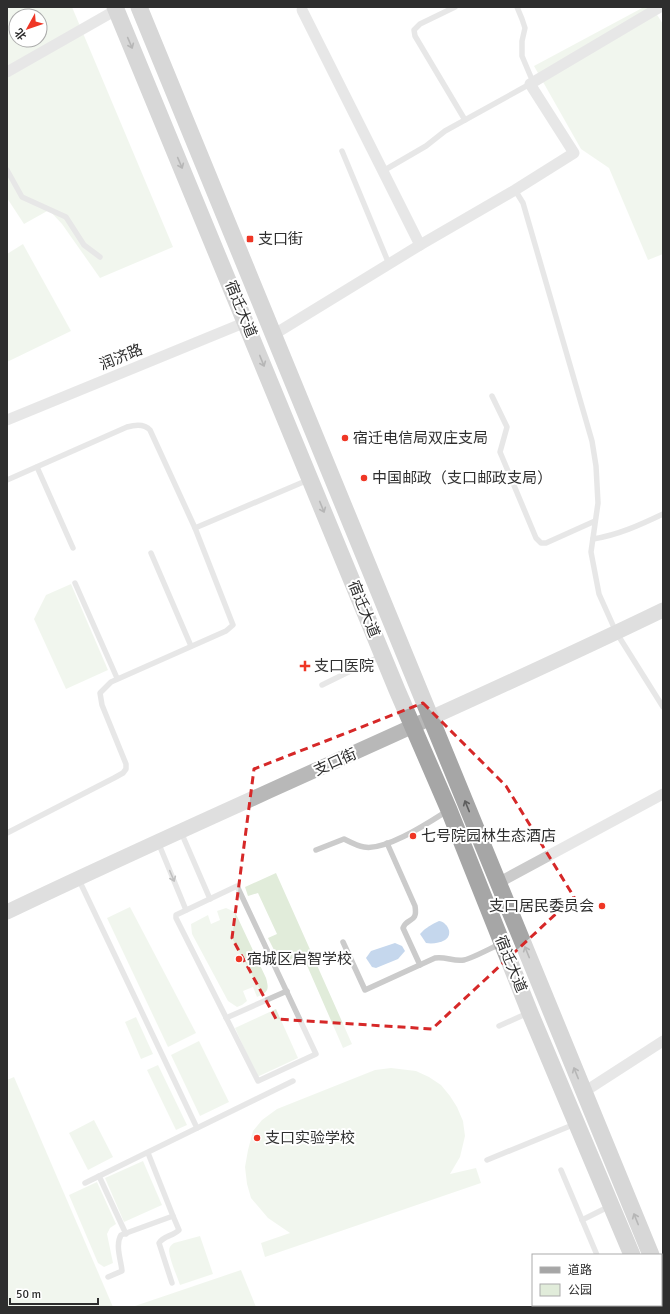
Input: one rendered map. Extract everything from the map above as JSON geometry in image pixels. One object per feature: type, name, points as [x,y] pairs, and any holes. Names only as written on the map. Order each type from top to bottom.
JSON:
[{"type":"main road","name":"宿迁大道","points":[[138,7],[651,1254]]},
{"type":"main road","name":"宿迁大道","points":[[115,8],[383,655],[449,810],[530,1013],[632,1254]]},
{"type":"street","points":[[273,335],[420,245],[516,190],[574,153],[532,83],[660,7]]},
{"type":"street","points":[[7,72],[115,8]]},
{"type":"street","points":[[304,8],[420,245]]},
{"type":"street","name":"润济路","points":[[7,420],[246,322]]},
{"type":"street","name":"支口街","points":[[7,912],[663,610]]},
{"type":"street","points":[[498,883],[663,794]]},
{"type":"street","points":[[584,1092],[663,1042]]},
{"type":"lane","points":[[455,7],[420,24],[414,30],[415,36],[465,120]]},
{"type":"lane","points":[[383,171],[426,146],[445,131],[532,83],[522,56],[524,28],[517,7]]},
{"type":"lane","points":[[342,151],[389,264]]},
{"type":"lane","points":[[7,170],[22,197],[66,217],[84,245],[100,257]]},
{"type":"lane","points":[[516,190],[523,203],[592,441],[596,466],[598,503],[591,552],[599,594],[616,632],[663,707]]},
{"type":"lane","points":[[492,396],[507,427],[500,452],[536,538],[541,543],[546,543],[595,521]]},
{"type":"lane","points":[[7,480],[127,427],[138,425],[147,427],[150,430],[195,528],[233,625],[226,631],[117,678],[111,682],[100,693],[102,705],[126,764],[126,769],[123,773],[8,831]]},
{"type":"lane","points":[[37,467],[74,548]]},
{"type":"lane","points":[[195,528],[310,479]]},
{"type":"lane","points":[[593,539],[611,536],[638,526],[663,514]]},
{"type":"lane","points":[[151,553],[191,646]]},
{"type":"lane","points":[[75,583],[117,678]]},
{"type":"lane","points":[[322,685],[383,655]]},
{"type":"lane","points":[[316,850],[344,839],[364,848],[378,847],[419,829],[449,810]]},
{"type":"lane","points":[[181,832],[210,899]]},
{"type":"lane","points":[[158,842],[186,910]]},
{"type":"lane","points":[[387,843],[415,906],[415,916],[404,925],[403,928],[420,965]]},
{"type":"lane","points":[[78,878],[197,1128]]},
{"type":"lane","points":[[237,886],[316,1054],[258,1080],[177,923],[176,915],[210,899],[237,886]]},
{"type":"lane","points":[[344,942],[365,990],[435,958],[440,957],[454,960],[465,960],[502,943]]},
{"type":"lane","points":[[226,1018],[287,991]]},
{"type":"lane","points":[[499,1026],[530,1013]]},
{"type":"lane","points":[[85,1183],[293,1081]]},
{"type":"lane","points":[[487,1160],[577,1124]]},
{"type":"lane","points":[[148,1153],[179,1230],[175,1234],[162,1240],[159,1244],[172,1283]]},
{"type":"lane","points":[[561,1170],[597,1254]]},
{"type":"lane","points":[[98,1176],[126,1234]]},
{"type":"lane","points":[[582,1220],[611,1205]]},
{"type":"lane","points":[[108,1277],[122,1271],[118,1244],[121,1235],[173,1216]]},
{"type":"highlighted area","points":[[423,703],[506,786],[574,897],[432,1029],[276,1019],[232,938],[254,769]]},
{"type":"green space","points":[[7,7],[72,7],[173,247],[100,278],[62,224],[49,210],[24,224],[7,198]]},
{"type":"green space","points":[[644,7],[652,7],[663,24],[663,254],[648,260],[609,168],[581,149],[534,66]]},
{"type":"green space","points":[[23,244],[71,331],[7,362],[7,254]]},
{"type":"green space","points":[[71,584],[108,670],[66,689],[34,619],[46,595]]},
{"type":"green space","points":[[276,873],[352,1044],[343,1048],[302,954],[281,964],[268,938],[277,934],[258,893],[248,896],[245,887]]},
{"type":"green space","points":[[130,907],[196,1033],[168,1047],[107,918]]},
{"type":"green space","points":[[226,908],[235,912],[268,985],[266,992],[257,997],[253,987],[243,991],[247,1001],[237,1007],[228,1001],[192,934],[191,924],[208,915],[211,924],[220,920],[217,911]]},
{"type":"green space","points":[[276,1009],[298,1058],[257,1077],[235,1028]]},
{"type":"green space","points":[[136,1017],[153,1054],[141,1059],[125,1022]]},
{"type":"green space","points":[[199,1041],[229,1102],[200,1116],[171,1055]]},
{"type":"green space","points":[[158,1065],[187,1125],[176,1130],[147,1070]]},
{"type":"green space","points":[[391,1068],[416,1071],[429,1077],[441,1085],[450,1096],[463,1121],[465,1136],[460,1157],[450,1174],[476,1168],[481,1183],[265,1257],[261,1243],[290,1233],[268,1218],[251,1198],[247,1184],[245,1167],[253,1131],[262,1120],[277,1109],[375,1070]]},
{"type":"green space","points":[[14,1077],[113,1307],[7,1307],[7,1080]]},
{"type":"green space","points":[[94,1120],[113,1157],[88,1170],[69,1133]]},
{"type":"green space","points":[[143,1161],[162,1205],[124,1222],[105,1178]]},
{"type":"green space","points":[[97,1182],[116,1224],[110,1228],[107,1234],[113,1263],[104,1267],[98,1263],[69,1195]]},
{"type":"green space","points":[[200,1236],[213,1274],[180,1285],[171,1259],[169,1251],[170,1247],[174,1243]]},
{"type":"green space","points":[[241,1270],[256,1307],[132,1307]]},
{"type":"water","points":[[439,921],[447,926],[449,932],[448,938],[438,943],[426,943],[420,934],[429,926]]},
{"type":"water","points":[[395,943],[402,946],[405,951],[398,959],[376,968],[372,967],[366,958],[371,951]]},
{"type":"place","name":"支口街","points":[[250,239]]},
{"type":"place","name":"宿迁电信局双庄支局","points":[[345,438]]},
{"type":"place","name":"中国邮政（支口邮政支局）","points":[[364,478]]},
{"type":"place","name":"支口医院","points":[[305,666]]},
{"type":"place","name":"七号院园林生态酒店","points":[[413,836]]},
{"type":"place","name":"支口居民委员会","points":[[602,906]]},
{"type":"place","name":"宿城区启智学校","points":[[239,959]]},
{"type":"place","name":"支口实验学校","points":[[257,1138]]}]
